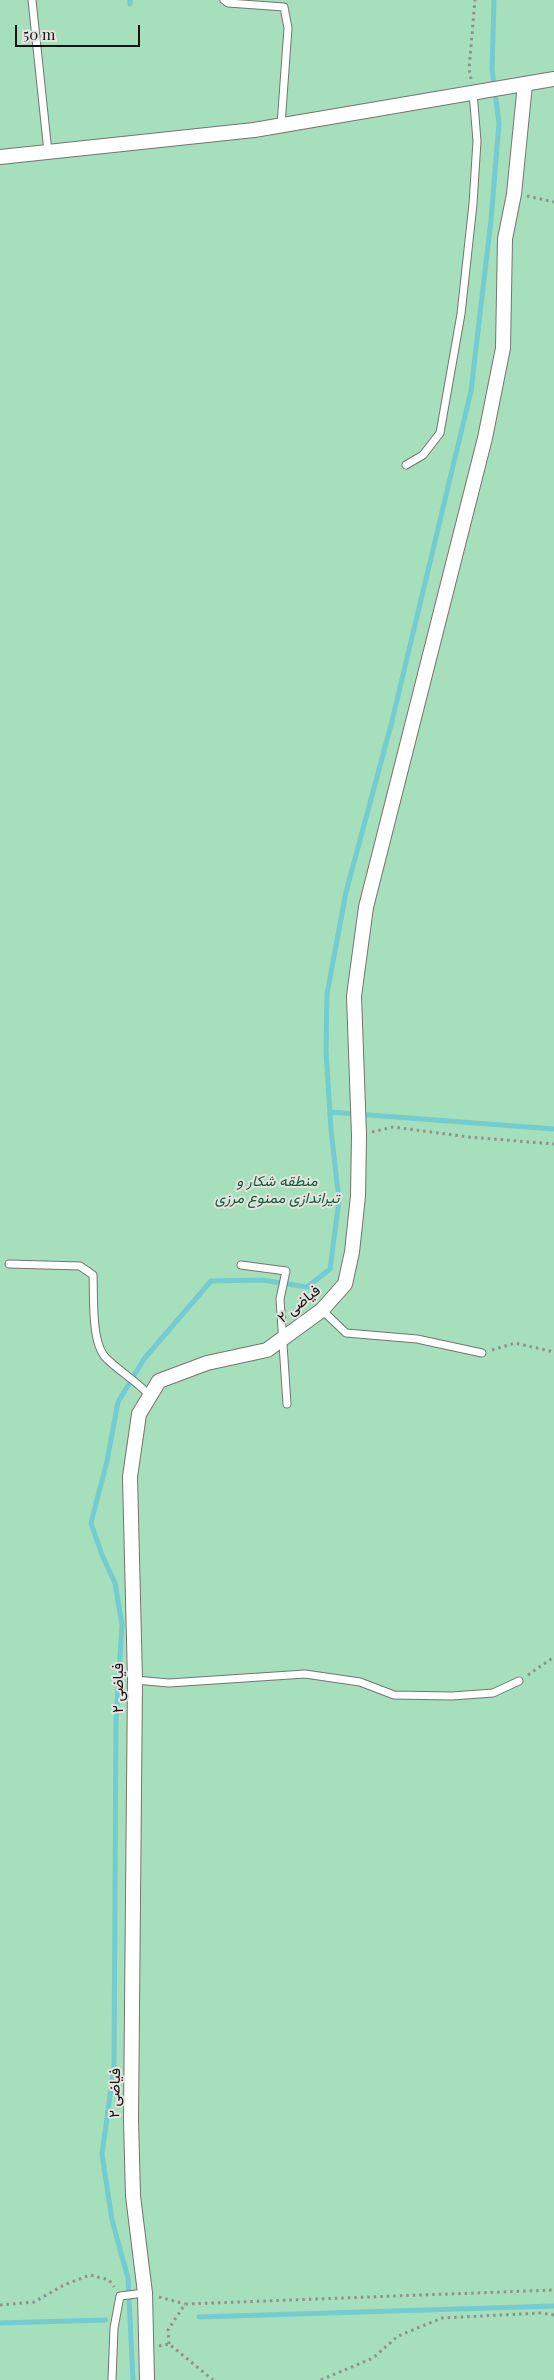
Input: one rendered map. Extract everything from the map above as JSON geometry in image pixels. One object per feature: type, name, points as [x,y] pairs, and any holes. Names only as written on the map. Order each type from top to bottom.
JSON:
[{"type":"street","points":[[0,156],[281,125],[554,79]]},
{"type":"street","name":"فیاضی ۲","points":[[147,2380],[147,2347],[132,2196],[131,2119],[135,1680],[130,1477],[139,1414],[160,1382],[207,1363],[267,1350],[322,1310],[345,1284],[352,1252],[358,1196],[359,1128],[354,996],[366,907],[485,438],[503,348],[505,239],[514,194],[521,84]]},
{"type":"lane","points":[[32,0],[48,152]]},
{"type":"lane","points":[[224,0],[228,3],[284,7],[288,28],[281,125]]},
{"type":"lane","points":[[406,465],[423,455],[440,433],[461,314],[473,204],[478,91]]},
{"type":"lane","points":[[9,1264],[80,1266],[92,1275],[96,1339],[104,1356],[138,1383],[150,1397]]},
{"type":"lane","points":[[240,1265],[286,1271],[280,1299],[287,1404]]},
{"type":"lane","points":[[322,1310],[346,1333],[417,1339],[482,1353]]},
{"type":"lane","points":[[135,1680],[168,1684],[305,1674],[360,1682],[394,1695],[452,1696],[493,1693],[519,1681]]},
{"type":"lane","points":[[112,2380],[114,2328],[122,2295],[141,2294]]},
{"type":"path","points":[[475,0],[469,68],[478,91]]},
{"type":"path","points":[[514,194],[554,202]]},
{"type":"path","points":[[359,1128],[393,1127],[469,1137],[554,1144]]},
{"type":"path","points":[[482,1353],[515,1343],[554,1352]]},
{"type":"path","points":[[519,1681],[554,1657]]},
{"type":"path","points":[[0,2305],[34,2302],[64,2285],[90,2275],[109,2280],[122,2295]]},
{"type":"path","points":[[141,2294],[185,2304],[554,2290]]},
{"type":"path","points":[[185,2304],[168,2330],[170,2344],[213,2380]]},
{"type":"path","points":[[321,2380],[373,2358],[398,2336],[442,2318],[541,2314],[554,2316]]},
{"type":"path","points":[[147,2347],[170,2344]]},
{"type":"green space","name":"منطقه شکار و تیراندازی ممنوع مرزی","points":[[0,0],[554,0],[554,2380],[0,2380]]},
{"type":"waterway","points":[[133,2380],[128,2278],[112,2220],[102,2154],[114,2067],[116,1720],[122,1625],[115,1583],[102,1555],[91,1523],[107,1461],[118,1402],[144,1359],[211,1281],[262,1280],[307,1287],[330,1269],[339,1200],[331,1130],[326,1051],[327,994],[346,892],[391,725],[471,391],[491,220],[499,123],[492,69],[494,0]]},
{"type":"waterway","points":[[330,1112],[554,1129]]},
{"type":"waterway","points":[[199,2317],[554,2306]]},
{"type":"waterway","points":[[0,2323],[106,2320]]}]
